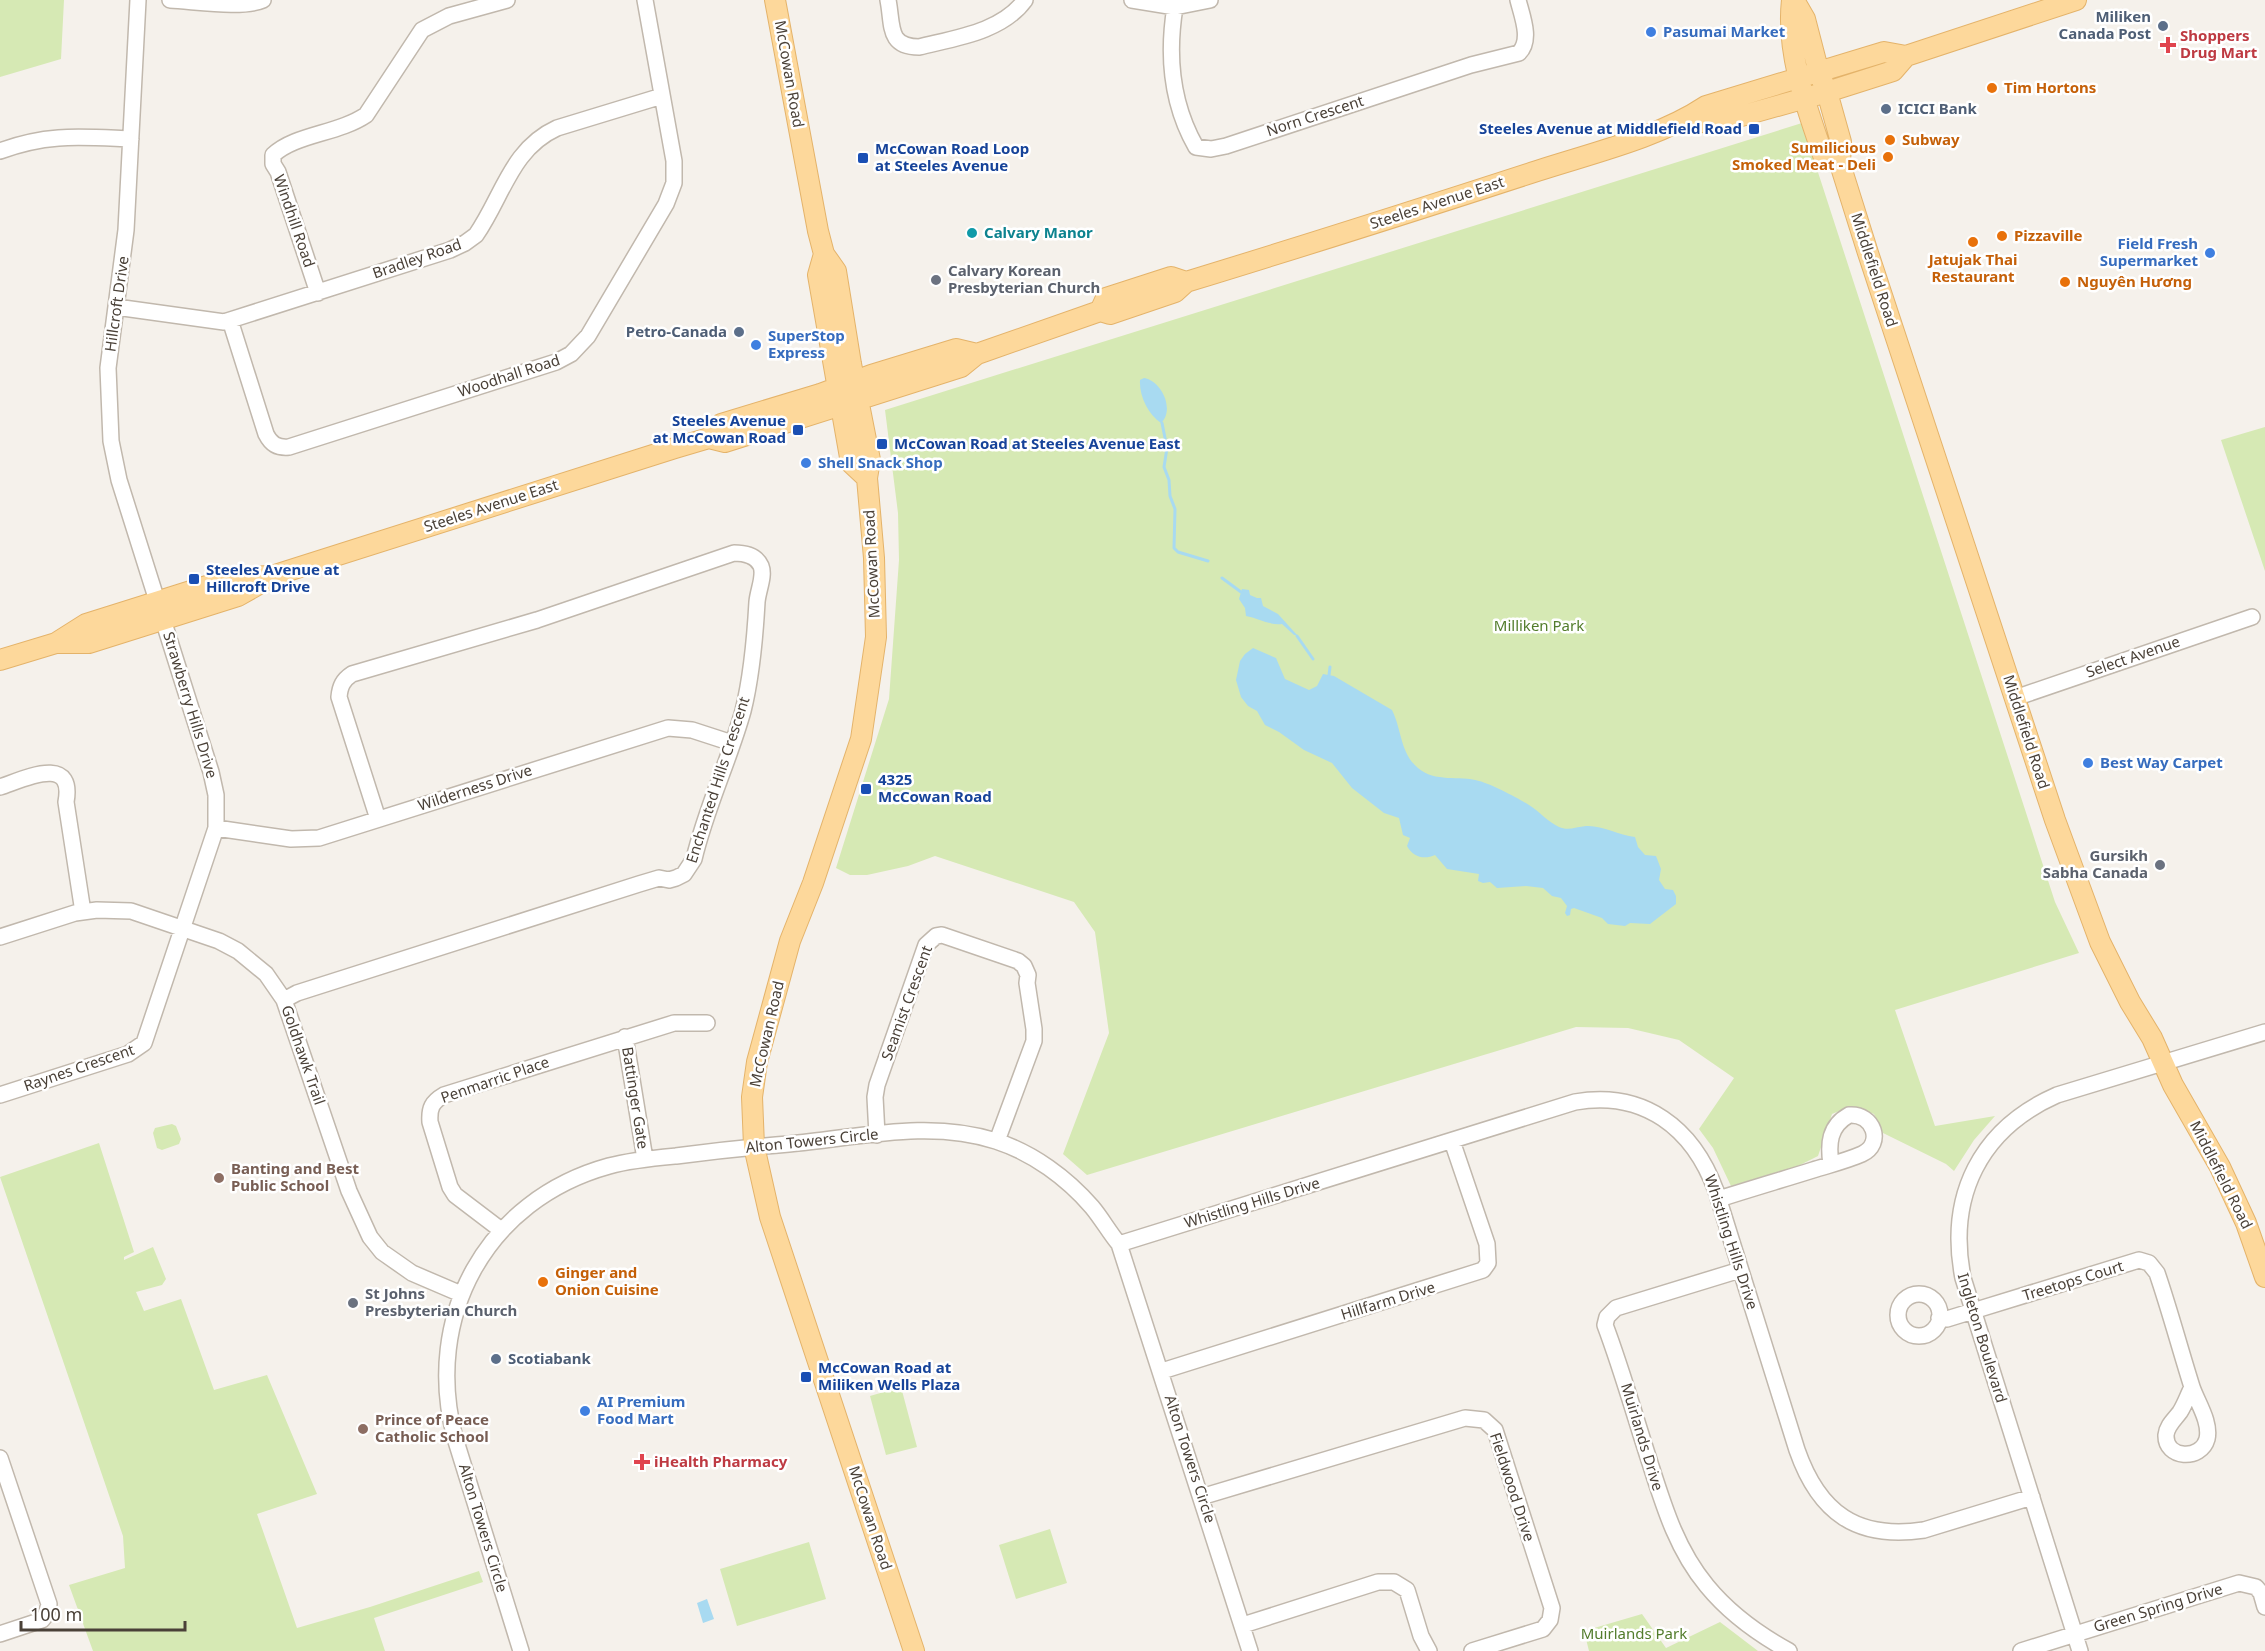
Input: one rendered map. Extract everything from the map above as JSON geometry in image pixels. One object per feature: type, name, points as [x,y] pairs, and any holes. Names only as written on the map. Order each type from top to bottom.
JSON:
[{"type":"main road","name":"McCowan Road","points":[[775,0],[824,254],[818,275],[848,393],[851,463],[867,478],[874,558],[876,637],[861,738],[813,883],[790,941],[757,1062],[752,1097],[754,1146],[770,1217],[914,1651]]},
{"type":"main road","name":"Middlefield Road","points":[[1793,0],[1805,19],[1819,73],[1827,92],[1841,142],[1840,164],[2055,820],[2100,942],[2130,1002],[2152,1038],[2173,1085],[2210,1148],[2233,1194],[2252,1238],[2265,1277]]},
{"type":"main road","name":"Middlefield Road","points":[[1793,0],[1790,23],[1804,98],[1823,155],[1840,164]]},
{"type":"main road","name":"Steeles Avenue East","points":[[0,660],[56,643],[86,624],[238,596],[274,575],[709,438],[724,442],[956,350],[977,354],[1100,311],[1110,314],[1175,292],[1186,282],[1387,220],[1686,120],[1706,106],[1884,52],[1906,56],[2076,0]]},
{"type":"main road","name":"Steeles Avenue East","points":[[1686,120],[1713,124],[1827,92],[1893,71],[1906,56]]},
{"type":"street","name":"Hillcroft Drive","points":[[138,0],[126,230],[108,368],[111,441],[119,480],[160,611]]},
{"type":"street","points":[[170,0],[239,4],[256,3],[263,0]]},
{"type":"street","name":"Windhill Road","points":[[318,293],[278,172],[273,164],[273,155],[287,144],[338,129],[366,115],[422,30],[449,16],[507,0]]},
{"type":"street","name":"Woodhall Road","points":[[230,320],[266,434],[269,441],[281,447],[289,447],[564,358],[588,336],[669,198],[675,168],[645,0]]},
{"type":"street","points":[[888,0],[892,30],[897,40],[906,47],[919,47],[999,24],[1019,8],[1025,0]]},
{"type":"street","points":[[1132,0],[1175,7],[1210,0]]},
{"type":"street","name":"Norn Crescent","points":[[1175,7],[1170,59],[1176,97],[1187,130],[1196,147],[1211,149],[1471,66],[1519,53],[1524,49],[1526,34],[1518,0]]},
{"type":"street","name":"Bradley Road","points":[[116,307],[218,322],[230,320],[450,250],[476,235],[514,167],[527,148],[542,135],[557,128],[662,96]]},
{"type":"street","points":[[0,151],[32,140],[56,137],[131,139]]},
{"type":"street","name":"Enchanted Hills Crescent","points":[[284,1000],[309,989],[639,884],[659,878],[669,880],[684,874],[694,859],[732,743],[749,682],[754,652],[758,588],[762,577],[757,560],[743,553],[734,553],[537,620],[352,674],[340,687],[339,697],[378,819]]},
{"type":"street","name":"Strawberry Hills Drive","points":[[160,611],[212,772],[216,795],[216,828],[183,928]]},
{"type":"street","name":"Select Avenue","points":[[2015,698],[2252,617]]},
{"type":"street","name":"Wilderness Drive","points":[[216,828],[305,840],[319,838],[668,728],[692,730],[732,743]]},
{"type":"street","points":[[0,787],[41,772],[51,772],[61,778],[66,787],[66,802],[84,912]]},
{"type":"street","name":"Goldhawk Trail","points":[[0,937],[84,912],[131,911],[229,945],[248,957],[266,974],[284,1000],[349,1191],[370,1237],[382,1252],[412,1273],[461,1294]]},
{"type":"street","name":"Raynes Crescent","points":[[0,1095],[95,1065],[139,1048],[147,1038],[183,928]]},
{"type":"street","name":"Seamist Crescent","points":[[877,1135],[875,1097],[877,1085],[926,945],[930,940],[942,935],[1018,961],[1027,971],[1034,1041],[997,1141]]},
{"type":"street","name":"Penmarric Place","points":[[501,1230],[462,1202],[450,1187],[430,1122],[431,1106],[444,1095],[625,1037],[674,1023],[707,1023]]},
{"type":"street","name":"Ingleton Boulevard","points":[[2080,1651],[1961,1267],[1958,1240],[1963,1198],[1971,1176],[1994,1138],[2027,1110],[2042,1101],[2265,1032]]},
{"type":"street","name":"Battinger Gate","points":[[625,1037],[645,1159]]},
{"type":"street","name":"Whistling Hills Drive","points":[[1119,1244],[1575,1102],[1598,1099],[1622,1101],[1658,1115],[1683,1134],[1703,1159],[1719,1199],[1803,1466],[1819,1496],[1834,1510],[1859,1526],[1875,1531],[1906,1533],[1924,1530],[2032,1497]]},
{"type":"street","name":"Alton Towers Circle","points":[[521,1651],[456,1444],[446,1384],[448,1343],[461,1294],[479,1261],[501,1230],[536,1201],[577,1178],[610,1166],[645,1159],[754,1146],[930,1130],[955,1132],[997,1141],[1024,1153],[1063,1179],[1094,1209],[1119,1244],[1162,1371],[1250,1651]]},
{"type":"street","name":"Hillfarm Drive","points":[[1162,1371],[1483,1270],[1488,1263],[1487,1244],[1452,1141]]},
{"type":"street","points":[[1719,1199],[1831,1164]]},
{"type":"street","name":"Treetops Court","points":[[1973,1311],[2139,1260],[2149,1263],[2157,1273],[2192,1387]]},
{"type":"street","name":"Muirlands Drive","points":[[1740,1270],[1616,1308],[1607,1317],[1605,1324],[1678,1541],[1706,1586],[1723,1603],[1751,1628],[1789,1651]]},
{"type":"street","points":[[1939,1318],[1947,1319],[1973,1311]]},
{"type":"street","name":"Fieldwood Drive","points":[[1201,1497],[1465,1418],[1484,1420],[1495,1430],[1552,1608],[1550,1620],[1544,1629],[1472,1651]]},
{"type":"street","points":[[0,1458],[49,1604],[42,1620],[0,1635]]},
{"type":"street","points":[[1243,1625],[1378,1582],[1394,1582],[1407,1590],[1421,1635],[1429,1651]]},
{"type":"street","name":"Green Spring Drive","points":[[2075,1634],[2239,1583],[2256,1587],[2261,1593],[2265,1606]]},
{"type":"street","points":[[2021,1651],[2075,1634]]},
{"type":"green space","points":[[0,0],[64,0],[61,59],[0,77]]},
{"type":"green space","name":"Milliken Park","points":[[1802,123],[2055,902],[2079,953],[1895,1010],[1935,1126],[1995,1116],[1974,1140],[1954,1171],[1946,1164],[1883,1133],[1874,1114],[1858,1109],[1843,1110],[1832,1114],[1818,1156],[1798,1166],[1731,1186],[1713,1148],[1699,1129],[1734,1078],[1679,1040],[1628,1028],[1576,1027],[1087,1175],[1063,1154],[1109,1033],[1095,932],[1074,902],[935,856],[908,866],[867,875],[850,875],[836,868],[889,699],[899,560],[898,513],[885,410]]},
{"type":"green space","points":[[2265,427],[2265,571],[2221,440]]},
{"type":"green space","points":[[172,1124],[176,1126],[181,1139],[179,1144],[162,1150],[157,1148],[153,1133],[155,1128]]},
{"type":"green space","points":[[99,1143],[134,1252],[124,1257],[124,1260],[153,1247],[166,1279],[162,1285],[136,1292],[144,1311],[181,1299],[214,1390],[267,1375],[317,1494],[257,1514],[297,1628],[479,1571],[483,1582],[374,1618],[385,1651],[93,1651],[69,1585],[125,1568],[123,1536],[0,1177]]},
{"type":"green space","points":[[901,1387],[917,1447],[886,1455],[870,1396]]},
{"type":"green space","points":[[1050,1529],[1067,1583],[1016,1599],[999,1545]]},
{"type":"green space","points":[[809,1542],[826,1599],[737,1626],[720,1569]]},
{"type":"green space","name":"Muirlands Park","points":[[1642,1614],[1666,1648],[1720,1622],[1758,1651],[1589,1651],[1584,1631]]},
{"type":"water","points":[[1144,378],[1156,384],[1167,404],[1167,411],[1161,423],[1148,410],[1143,398],[1140,380]]},
{"type":"water","points":[[1242,589],[1249,590],[1250,595],[1261,598],[1263,606],[1278,614],[1297,635],[1282,624],[1273,624],[1246,616],[1245,608],[1239,599]]},
{"type":"water","points":[[1253,648],[1276,658],[1285,679],[1309,690],[1317,686],[1323,674],[1334,676],[1392,710],[1404,748],[1412,762],[1425,773],[1439,777],[1471,779],[1490,785],[1533,807],[1562,828],[1592,826],[1635,837],[1638,847],[1645,855],[1656,856],[1661,869],[1659,880],[1665,889],[1673,890],[1676,904],[1650,924],[1630,923],[1625,926],[1608,924],[1602,918],[1574,908],[1567,916],[1565,913],[1567,906],[1561,898],[1552,896],[1543,888],[1526,886],[1497,888],[1490,882],[1478,881],[1479,874],[1447,869],[1435,855],[1423,857],[1416,855],[1407,846],[1410,838],[1403,835],[1399,818],[1384,813],[1352,788],[1332,763],[1304,750],[1265,725],[1257,711],[1248,706],[1241,697],[1236,680],[1240,661]]},
{"type":"water","points":[[707,1599],[714,1619],[703,1623],[697,1603]]},
{"type":"waterway","points":[[1162,423],[1167,448],[1164,467],[1175,509],[1174,548],[1178,552],[1208,561]]},
{"type":"waterway","points":[[1222,578],[1241,592]]},
{"type":"waterway","points":[[1297,636],[1313,659]]},
{"type":"waterway","points":[[1329,675],[1330,667]]},
{"type":"place","name":"Miliken Canada Post","points":[[2163,26]]},
{"type":"place","name":"Pasumai Market","points":[[1651,32]]},
{"type":"place","name":"Shoppers Drug Mart","points":[[2168,45]]},
{"type":"place","name":"Tim Hortons","points":[[1992,88]]},
{"type":"place","name":"ICICI Bank","points":[[1886,109]]},
{"type":"place","name":"Steeles Avenue at Middlefield Road","points":[[1754,129]]},
{"type":"place","name":"Subway","points":[[1890,140]]},
{"type":"place","name":"Sumilicious Smoked Meat - Deli","points":[[1888,157]]},
{"type":"place","name":"McCowan Road Loop at Steeles Avenue","points":[[863,158]]},
{"type":"place","name":"Calvary Manor","points":[[972,233]]},
{"type":"place","name":"Pizzaville","points":[[2002,236]]},
{"type":"place","name":"Jatujak Thai Restaurant","points":[[1973,242]]},
{"type":"place","name":"Field Fresh Supermarket","points":[[2210,253]]},
{"type":"place","name":"Calvary Korean Presbyterian Church","points":[[936,280]]},
{"type":"place","name":"Nguyên Hương","points":[[2065,282]]},
{"type":"place","name":"Petro-Canada","points":[[739,332]]},
{"type":"place","name":"SuperStop Express","points":[[756,345]]},
{"type":"place","name":"Steeles Avenue at McCowan Road","points":[[798,430]]},
{"type":"place","name":"McCowan Road at Steeles Avenue East","points":[[882,444]]},
{"type":"place","name":"Shell Snack Shop","points":[[806,463]]},
{"type":"place","name":"Steeles Avenue at Hillcroft Drive","points":[[194,579]]},
{"type":"place","name":"Best Way Carpet","points":[[2088,763]]},
{"type":"place","name":"4325 McCowan Road","points":[[866,789]]},
{"type":"place","name":"Gursikh Sabha Canada","points":[[2160,865]]},
{"type":"place","name":"Banting and Best Public School","points":[[219,1178]]},
{"type":"place","name":"Ginger and Onion Cuisine","points":[[543,1282]]},
{"type":"place","name":"St Johns Presbyterian Church","points":[[353,1303]]},
{"type":"place","name":"Scotiabank","points":[[496,1359]]},
{"type":"place","name":"McCowan Road at Miliken Wells Plaza","points":[[806,1377]]},
{"type":"place","name":"AI Premium Food Mart","points":[[585,1411]]},
{"type":"place","name":"Prince of Peace Catholic School","points":[[363,1429]]},
{"type":"place","name":"iHealth Pharmacy","points":[[642,1462]]}]
